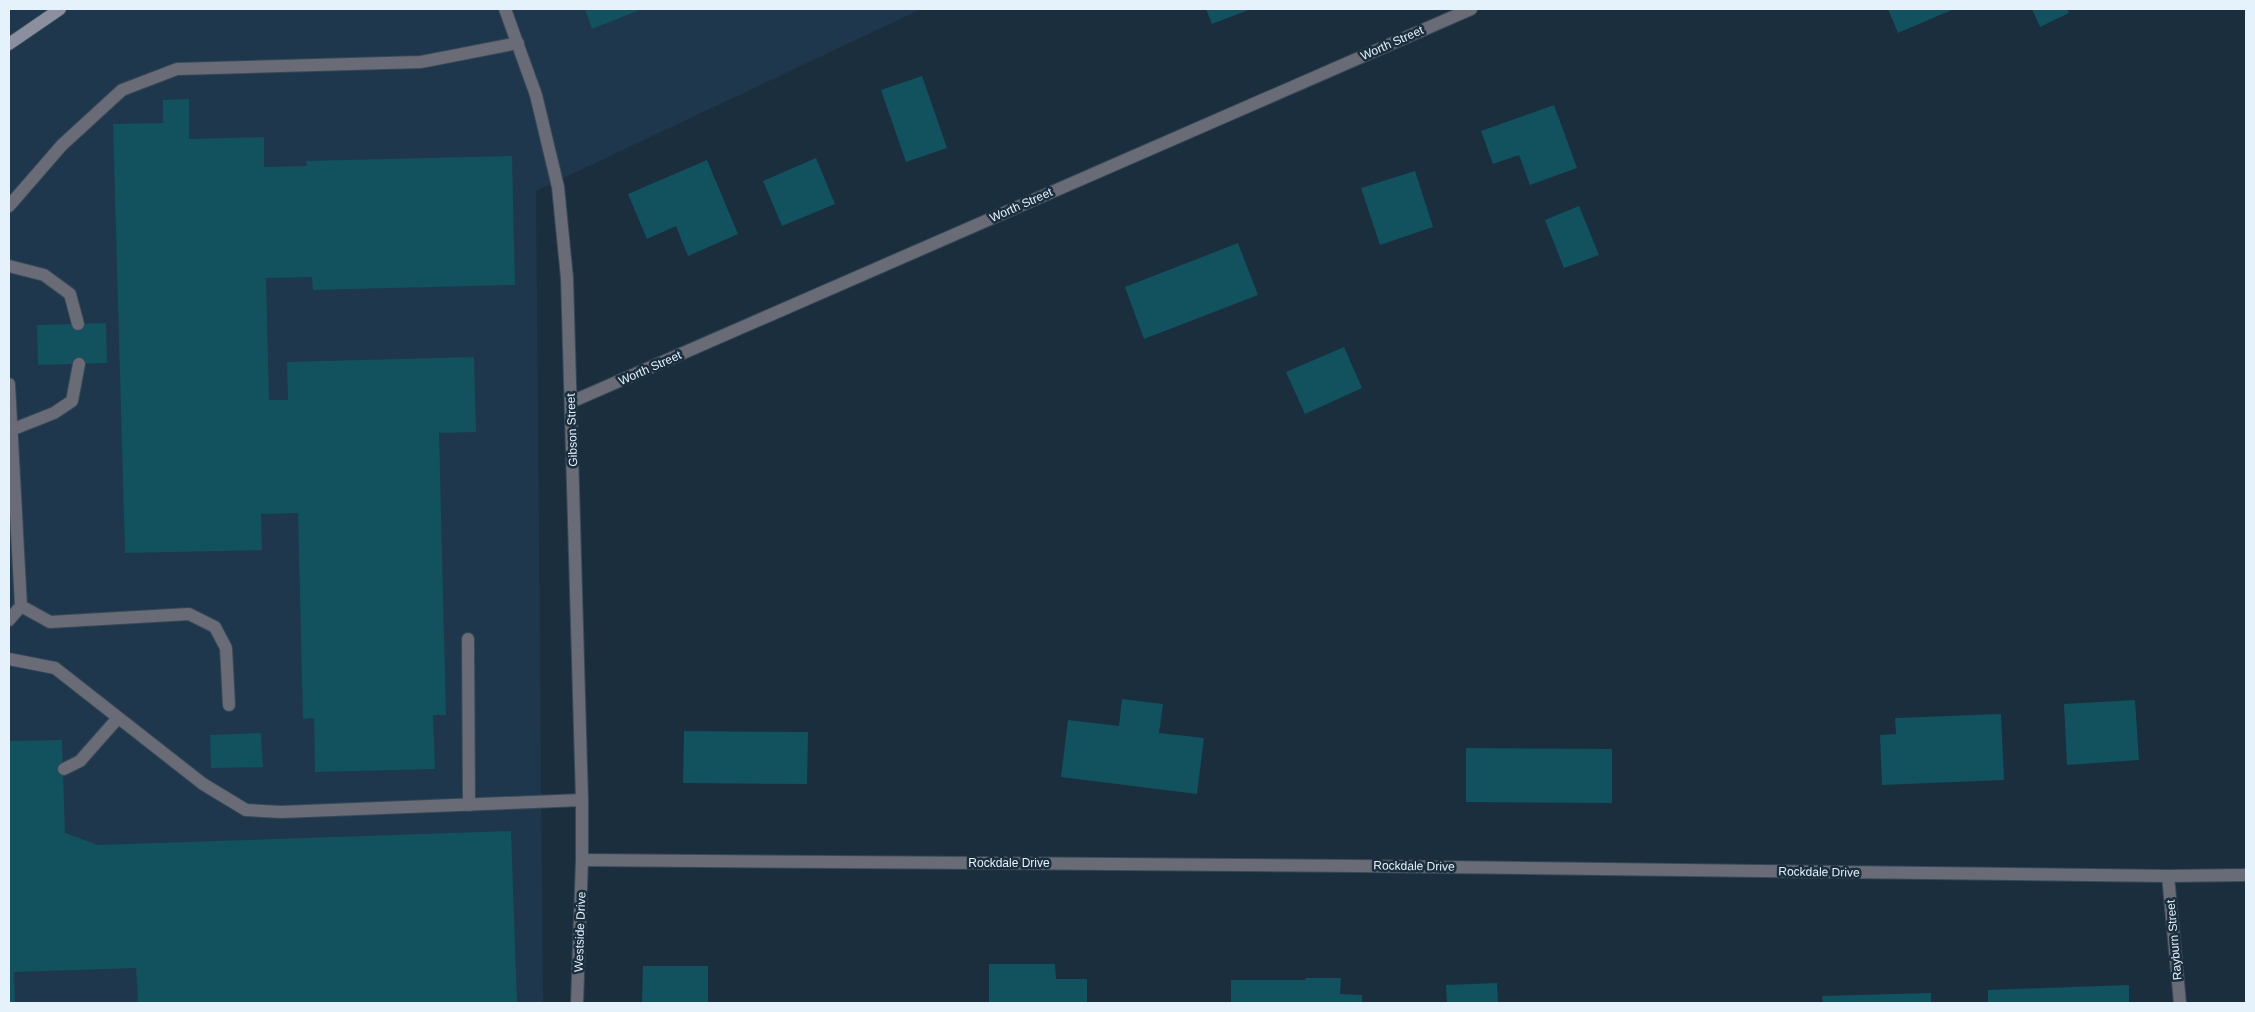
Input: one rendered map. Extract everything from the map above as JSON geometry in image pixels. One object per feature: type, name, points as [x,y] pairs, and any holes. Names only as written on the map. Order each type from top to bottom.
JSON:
[{"type":"main road","points":[[9,44],[60,9]]},
{"type":"street","name":"Gibson Street","points":[[505,9],[536,95],[558,187],[567,278],[582,800],[582,860]]},
{"type":"street","name":"Worth Street","points":[[571,402],[1470,9]]},
{"type":"street","points":[[9,206],[62,145],[122,90],[177,69],[421,62],[518,43]]},
{"type":"street","points":[[9,266],[44,275],[70,294],[78,324]]},
{"type":"street","points":[[11,430],[54,413],[72,401],[79,364]]},
{"type":"street","points":[[9,384],[21,606],[9,620]]},
{"type":"street","points":[[21,606],[50,622],[189,614],[215,627],[226,648],[229,705]]},
{"type":"street","points":[[468,639],[469,805]]},
{"type":"street","points":[[9,659],[55,668],[203,784],[246,810],[282,812],[582,800]]},
{"type":"street","points":[[64,769],[80,761],[118,718]]},
{"type":"street","name":"Rockdale Drive","points":[[582,860],[1358,866],[2168,876],[2246,875]]},
{"type":"street","name":"Westside Drive","points":[[577,1003],[582,860]]},
{"type":"street","name":"Rayburn Street","points":[[2168,876],[2180,1003]]},
{"type":"shaded area","points":[[9,9],[921,9],[536,191],[543,1003],[9,1003]]},
{"type":"building","points":[[585,9],[642,9],[592,29]]},
{"type":"building","points":[[1206,9],[1251,9],[1212,24]]},
{"type":"building","points":[[1888,9],[1954,9],[1898,33]]},
{"type":"building","points":[[2032,9],[2067,9],[2069,13],[2040,27]]},
{"type":"building","points":[[922,76],[947,148],[906,162],[881,90]]},
{"type":"building","points":[[189,99],[189,139],[264,137],[264,167],[307,166],[306,161],[512,156],[515,285],[313,290],[312,277],[266,278],[269,400],[288,400],[287,362],[474,357],[476,432],[439,433],[446,715],[433,715],[435,769],[315,772],[314,718],[303,719],[298,513],[261,514],[262,550],[125,553],[113,124],[163,123],[163,100]]},
{"type":"building","points":[[1554,105],[1577,168],[1530,185],[1519,155],[1493,164],[1481,131]]},
{"type":"building","points":[[816,158],[835,204],[782,226],[763,181]]},
{"type":"building","points":[[707,160],[738,234],[688,256],[676,226],[647,239],[628,194]]},
{"type":"building","points":[[1415,171],[1433,227],[1380,245],[1361,188]]},
{"type":"building","points":[[1579,206],[1599,255],[1564,268],[1545,220]]},
{"type":"building","points":[[1238,243],[1258,295],[1144,339],[1125,287]]},
{"type":"building","points":[[106,323],[107,363],[38,365],[37,325]]},
{"type":"building","points":[[1344,347],[1362,388],[1305,414],[1286,372]]},
{"type":"building","points":[[1122,699],[1163,704],[1159,733],[1204,738],[1197,794],[1061,777],[1068,720],[1119,726]]},
{"type":"building","points":[[2135,700],[2139,760],[2067,765],[2064,704]]},
{"type":"building","points":[[2001,714],[2004,780],[1882,785],[1880,735],[1896,734],[1895,718]]},
{"type":"building","points":[[684,731],[808,732],[807,784],[683,783]]},
{"type":"building","points":[[261,733],[263,767],[211,768],[210,735]]},
{"type":"building","points":[[62,740],[65,833],[98,845],[511,831],[517,1003],[138,1003],[136,968],[14,972],[15,1003],[9,1003],[9,741]]},
{"type":"building","points":[[1466,748],[1612,749],[1612,803],[1466,802]]},
{"type":"building","points":[[989,964],[1055,964],[1056,979],[1087,979],[1087,1003],[989,1003]]},
{"type":"building","points":[[643,966],[708,966],[708,1003],[642,1003]]},
{"type":"building","points":[[1306,978],[1341,978],[1340,994],[1362,995],[1362,1003],[1231,1003],[1231,980],[1305,980]]},
{"type":"building","points":[[1497,983],[1498,1003],[1447,1003],[1446,985]]},
{"type":"building","points":[[2129,985],[2129,1003],[1988,1003],[1988,990]]},
{"type":"building","points":[[1931,993],[1931,1003],[1823,1003],[1822,996]]}]
